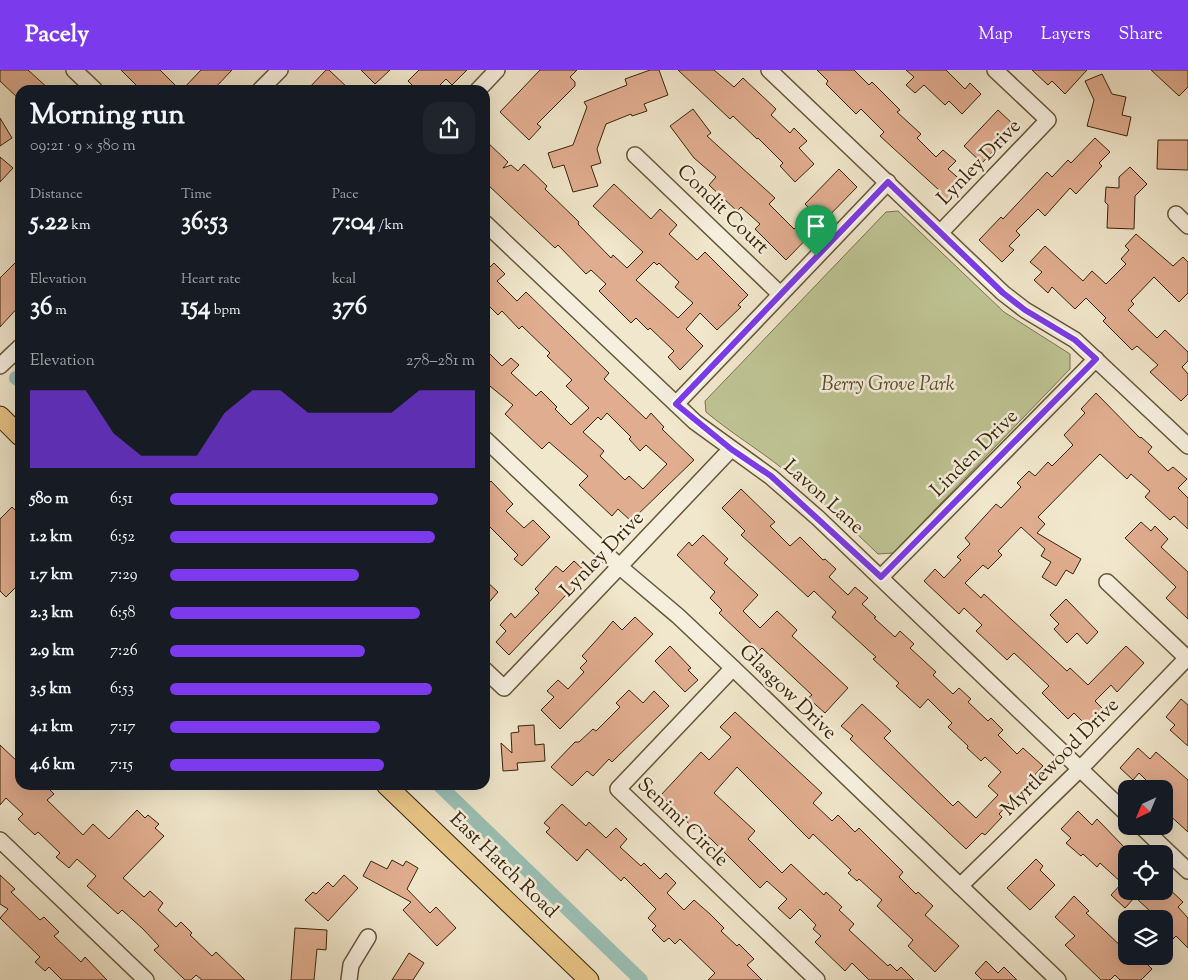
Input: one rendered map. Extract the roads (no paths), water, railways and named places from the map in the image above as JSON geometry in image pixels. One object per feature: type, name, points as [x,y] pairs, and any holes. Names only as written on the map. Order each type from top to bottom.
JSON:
[{"type":"main road","points":[[0,416],[15,431]]},
{"type":"main road","name":"East Hatch Road","points":[[391,790],[589,980]]},
{"type":"street","points":[[74,70],[90,85]]},
{"type":"street","points":[[265,85],[280,70]]},
{"type":"street","points":[[483,85],[497,70]]},
{"type":"street","points":[[769,70],[1003,293],[1025,310],[1075,340],[1188,446]]},
{"type":"street","name":"Lynley Drive","points":[[940,233],[1048,120],[995,70]]},
{"type":"street","name":"Condit Court","points":[[636,155],[780,294]]},
{"type":"street","points":[[676,404],[888,182]]},
{"type":"street","points":[[1176,214],[1188,226]]},
{"type":"street","name":"Lavon Lane","points":[[490,228],[676,404],[731,449],[771,476],[881,577],[1118,805]]},
{"type":"street","points":[[0,366],[15,352]]},
{"type":"street","name":"Linden Drive","points":[[881,577],[1096,359]]},
{"type":"street","name":"Glasgow Drive","points":[[490,444],[620,567],[678,616],[1058,980]]},
{"type":"street","name":"Lynley Drive","points":[[490,675],[504,688],[731,449]]},
{"type":"street","points":[[1107,582],[1188,658]]},
{"type":"street","name":"Myrtlewood Drive","points":[[960,886],[1080,769],[1188,658]]},
{"type":"street","name":"Senimi Circle","points":[[733,668],[618,789],[817,980]]},
{"type":"street","points":[[1150,835],[1188,871]]},
{"type":"street","points":[[0,840],[146,980]]},
{"type":"street","points":[[349,980],[351,965],[368,937]]},
{"type":"waterway","points":[[444,790],[641,980]]},
{"type":"park label","name":"Berry Grove Park","points":[[888,385]]}]
